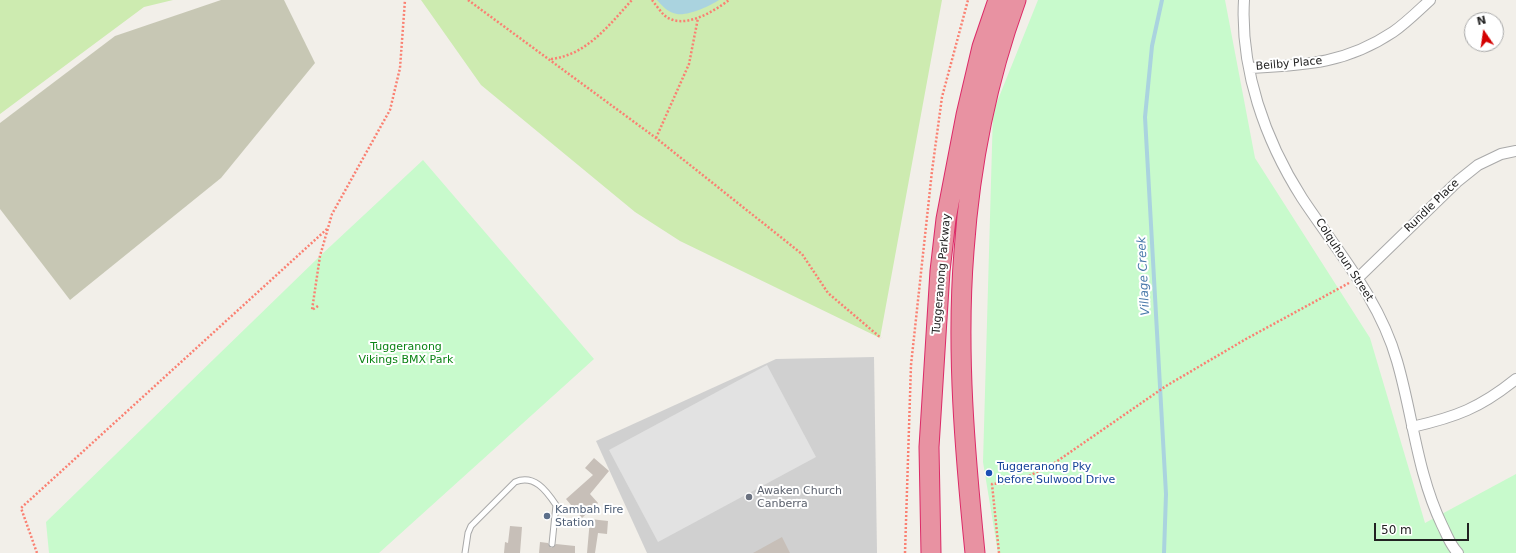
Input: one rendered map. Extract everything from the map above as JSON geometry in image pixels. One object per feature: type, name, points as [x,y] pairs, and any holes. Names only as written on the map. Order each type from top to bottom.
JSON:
[{"type":"highway","name":"Tuggeranong Parkway","points":[[931,553],[929,447],[940,271],[946,219],[966,115],[982,47],[998,0]]},
{"type":"highway","name":"Tuggeranong Parkway","points":[[974,553],[964,420],[962,299],[964,252],[968,204],[984,116],[995,69],[1016,0]]},
{"type":"street","name":"Colquhoun Street","points":[[1244,0],[1249,68],[1259,108],[1282,163],[1302,198],[1358,278],[1385,325],[1397,362],[1422,470],[1434,509],[1454,551]]},
{"type":"street","name":"Beilby Place","points":[[1249,68],[1315,64],[1343,57],[1369,46],[1394,31],[1430,0]]},
{"type":"street","name":"Rundle Place","points":[[1358,278],[1458,181],[1478,165],[1501,154],[1516,151]]},
{"type":"street","points":[[1412,427],[1467,412],[1494,397],[1516,379]]},
{"type":"lane","points":[[465,553],[468,533],[471,526],[515,482],[522,479],[540,484],[556,505],[552,544]]},
{"type":"path","points":[[318,306],[312,310],[320,256],[332,214],[390,110],[400,68],[405,0]]},
{"type":"path","points":[[468,0],[656,138],[802,254],[828,293],[881,338]]},
{"type":"path","points":[[550,60],[563,58],[578,52],[597,37],[632,0]]},
{"type":"path","points":[[652,0],[664,15],[677,21],[698,18],[729,0]]},
{"type":"path","points":[[656,138],[689,64],[698,18]]},
{"type":"path","points":[[37,553],[22,508],[328,229]]},
{"type":"path","points":[[999,553],[992,484],[1018,482],[1053,464],[1166,386],[1246,339],[1358,278]]},
{"type":"shaded area","points":[[221,0],[284,0],[315,63],[221,178],[70,300],[0,209],[0,123],[115,36]]},
{"type":"shaded area","name":"Awaken Church Canberra","points":[[874,357],[877,553],[647,553],[596,441],[776,359]]},
{"type":"shaded area","points":[[767,365],[816,457],[658,542],[609,450]]},
{"type":"green space","points":[[0,0],[173,0],[144,7],[0,114]]},
{"type":"green space","points":[[421,0],[942,0],[880,338],[680,241],[635,212],[481,85]]},
{"type":"green space","points":[[1038,0],[1225,0],[1255,158],[1370,338],[1425,523],[1516,474],[1516,553],[998,553],[983,462],[993,112]]},
{"type":"green space","name":"Tuggeranong Vikings BMX Park","points":[[423,160],[594,359],[379,553],[49,553],[46,522],[320,256]]},
{"type":"water","points":[[657,0],[719,0],[687,14],[677,14],[668,11]]},
{"type":"building","points":[[594,458],[609,471],[590,494],[598,503],[582,518],[566,499],[593,475],[585,468]]},
{"type":"building","points":[[590,519],[608,521],[607,534],[598,533],[595,553],[587,553]]},
{"type":"building","points":[[510,526],[522,527],[520,553],[504,553],[505,542],[508,543]]},
{"type":"building","points":[[782,537],[790,553],[753,553]]},
{"type":"building","points":[[540,542],[548,543],[551,548],[556,544],[575,546],[575,553],[539,553]]},
{"type":"waterway","name":"Village Creek","points":[[1162,0],[1152,46],[1145,117],[1166,494],[1164,553]]},
{"type":"place","name":"Tuggeranong Pky before Sulwood Drive","points":[[989,473]]},
{"type":"place","name":"Awaken Church Canberra","points":[[749,497]]},
{"type":"place","name":"Kambah Fire Station","points":[[547,516]]}]
